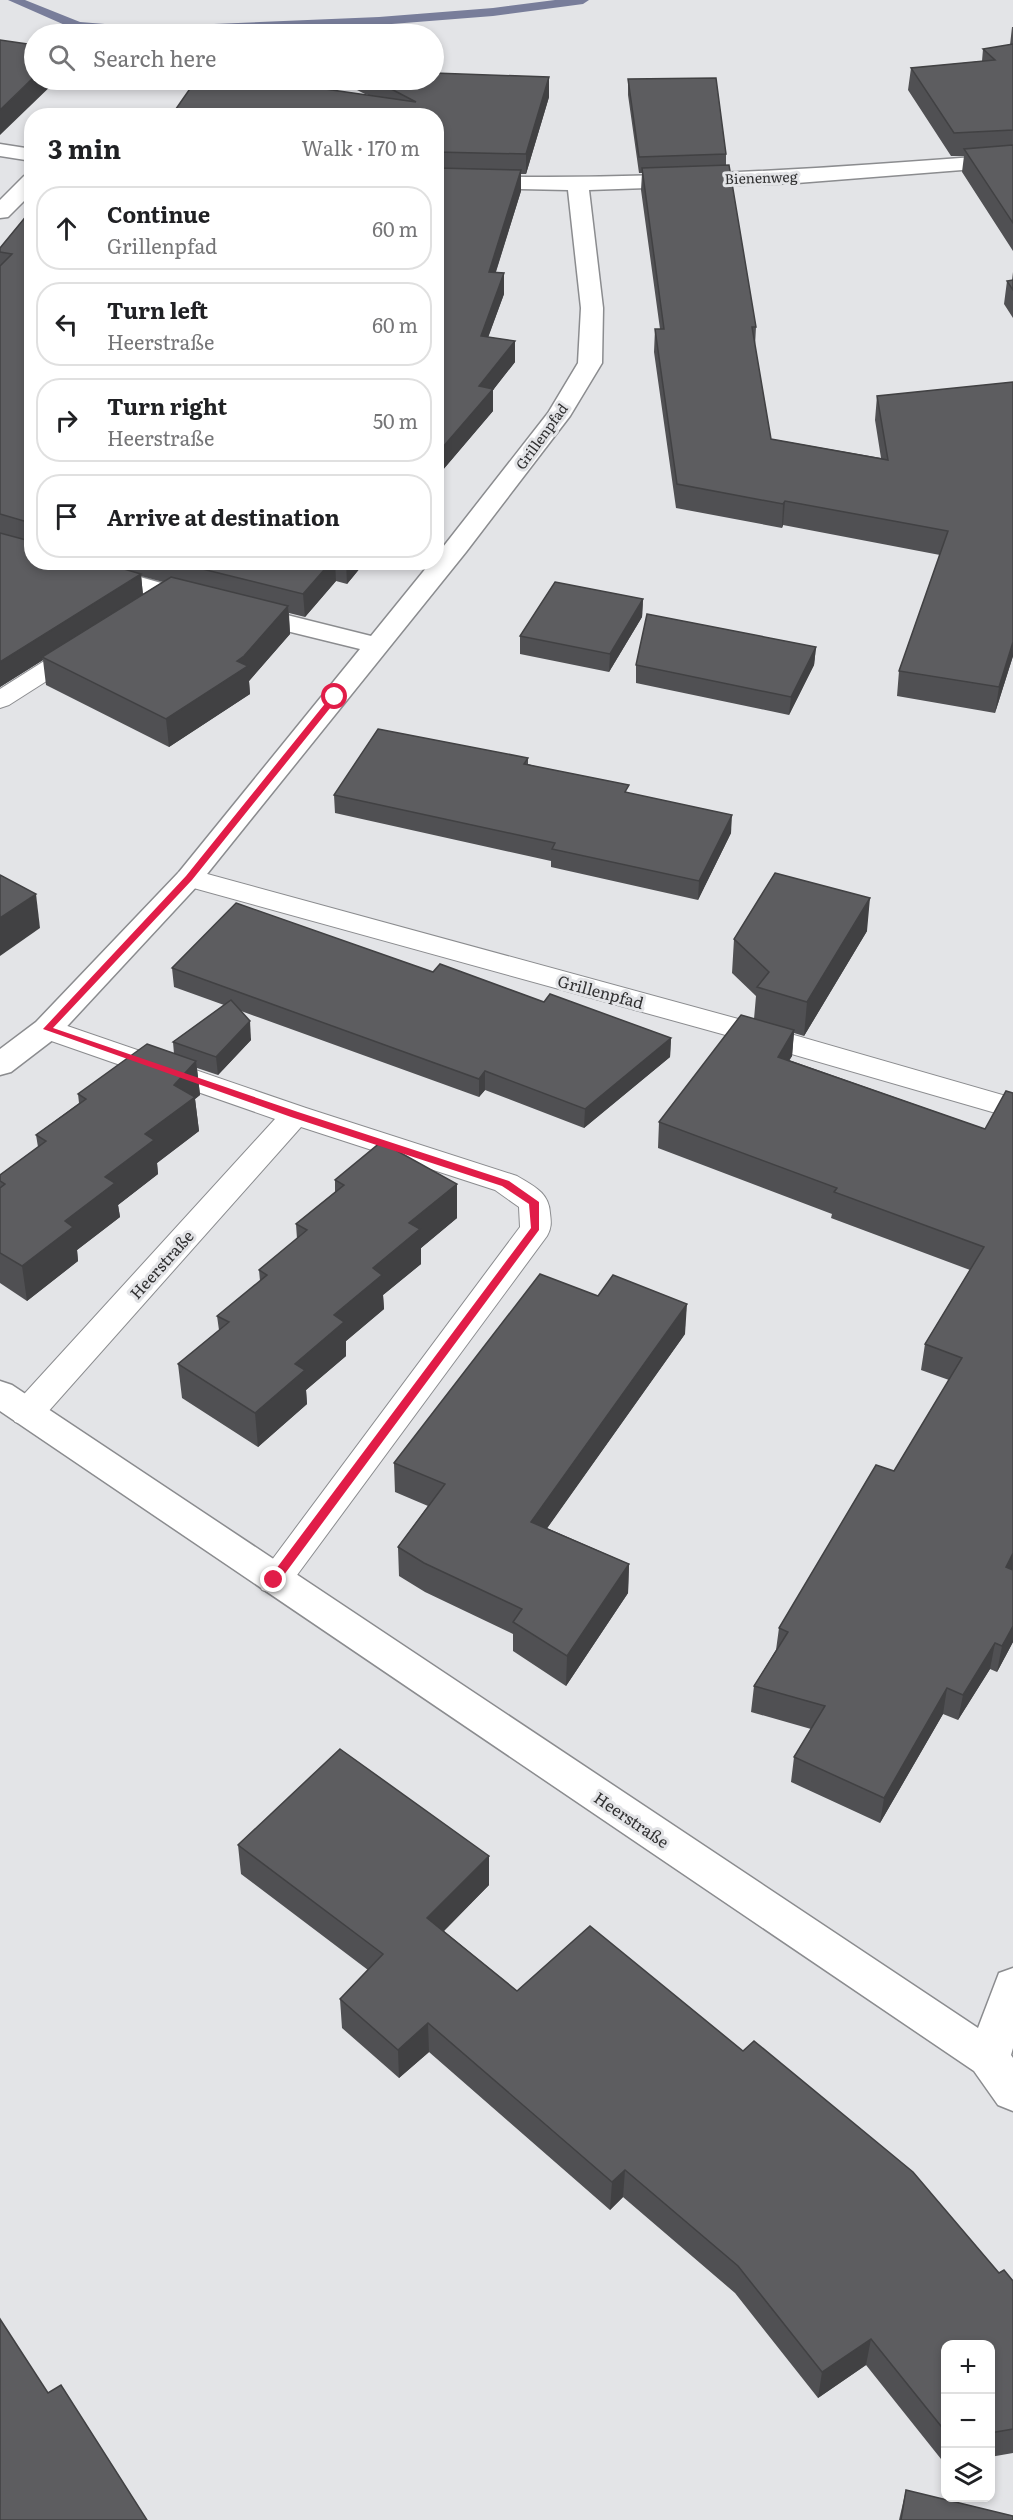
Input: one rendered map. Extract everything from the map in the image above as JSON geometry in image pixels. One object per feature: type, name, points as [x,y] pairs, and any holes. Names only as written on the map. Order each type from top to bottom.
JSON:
[{"type":"street","points":[[0,150],[24,154]]},
{"type":"street","name":"Bienenweg","points":[[444,181],[578,185],[847,173],[1013,160]]},
{"type":"street","name":"Grillenpfad","points":[[444,559],[558,416],[590,363],[592,308],[578,185]]},
{"type":"street","points":[[0,212],[24,189]]},
{"type":"street","points":[[84,570],[137,586],[376,645]]},
{"type":"street","name":"Grillenpfad","points":[[0,1065],[47,1029],[189,878],[436,570]]},
{"type":"street","name":"Heerstraße","points":[[14,1404],[989,2058]]},
{"type":"street","points":[[1013,1986],[989,2058],[1013,2092]]},
{"type":"lane","points":[[140,612],[169,594]]},
{"type":"lane","points":[[0,700],[102,635]]},
{"type":"lane","name":"Grillenpfad","points":[[189,878],[732,1027],[1013,1108]]},
{"type":"lane","points":[[47,1029],[506,1183],[534,1202],[536,1228],[274,1580]]},
{"type":"lane","name":"Heerstraße","points":[[14,1404],[295,1114]]},
{"type":"building","points":[[0,40],[24,44],[24,87],[0,110]]},
{"type":"building","points":[[1013,44],[1013,130],[954,133],[911,68],[995,60],[983,49]]},
{"type":"building","points":[[444,73],[549,77],[526,154],[444,152],[444,108],[177,108],[189,90],[332,90],[416,102],[393,90],[444,90]]},
{"type":"building","points":[[716,78],[726,154],[639,157],[628,79]]},
{"type":"building","points":[[1013,145],[1013,223],[964,149]]},
{"type":"building","points":[[729,165],[756,327],[752,327],[771,439],[888,460],[877,396],[1013,382],[1013,642],[999,687],[899,671],[948,531],[677,484],[655,329],[664,329],[642,168]]},
{"type":"building","points":[[444,168],[521,170],[489,272],[504,273],[481,336],[515,341],[479,386],[493,389],[444,446]]},
{"type":"building","points":[[24,219],[24,521],[0,514],[0,266],[12,254],[0,252],[0,248]]},
{"type":"building","points":[[1013,280],[1013,290],[1007,281]]},
{"type":"building","points":[[0,533],[24,539],[24,570],[127,570],[141,574],[0,662]]},
{"type":"building","points":[[206,570],[324,570],[303,594]]},
{"type":"building","points":[[171,577],[288,606],[237,661],[248,666],[166,719],[42,657]]},
{"type":"building","points":[[555,582],[643,599],[610,654],[520,636]]},
{"type":"building","points":[[647,614],[816,647],[791,697],[636,665]]},
{"type":"building","points":[[378,729],[528,758],[524,764],[629,785],[625,792],[732,815],[699,881],[552,849],[555,843],[334,795]]},
{"type":"building","points":[[775,873],[870,898],[807,1002],[757,987],[769,972],[734,939]]},
{"type":"building","points":[[0,875],[36,894],[0,918]]},
{"type":"building","points":[[236,903],[433,972],[440,964],[544,1002],[550,994],[671,1038],[585,1109],[485,1071],[479,1079],[172,968]]},
{"type":"building","points":[[231,1000],[250,1021],[216,1057],[173,1042]]},
{"type":"building","points":[[741,1015],[794,1030],[778,1057],[985,1129],[1006,1091],[1013,1093],[1013,1553],[1006,1567],[1013,1570],[1013,1626],[1002,1646],[995,1643],[963,1695],[947,1688],[884,1798],[794,1757],[825,1706],[754,1686],[788,1632],[779,1628],[876,1465],[894,1471],[962,1358],[925,1344],[984,1247],[834,1192],[837,1188],[659,1122]]},
{"type":"building","points":[[147,1044],[196,1061],[174,1085],[195,1097],[145,1134],[154,1140],[105,1177],[115,1183],[65,1221],[73,1227],[22,1266],[0,1253],[0,1188],[5,1184],[0,1181],[0,1175],[46,1141],[36,1135],[86,1099],[78,1094]]},
{"type":"building","points":[[381,1142],[457,1184],[409,1223],[420,1229],[373,1268],[382,1275],[334,1315],[344,1322],[295,1364],[305,1370],[255,1413],[178,1364],[229,1322],[217,1316],[267,1275],[259,1270],[307,1230],[296,1224],[344,1185],[335,1180]]},
{"type":"building","points":[[540,1274],[598,1296],[613,1275],[687,1304],[531,1522],[629,1564],[567,1656],[513,1622],[522,1609],[424,1563],[398,1547],[445,1484],[394,1463]]},
{"type":"building","points":[[340,1749],[489,1856],[427,1918],[517,1991],[590,1926],[743,2051],[754,2041],[913,2172],[999,2273],[1004,2270],[1013,2281],[1013,2429],[995,2432],[995,2340],[941,2340],[941,2426],[871,2339],[822,2372],[738,2266],[625,2170],[612,2182],[428,2023],[398,2050],[340,1999],[383,1954],[238,1845]]},
{"type":"building","points":[[0,2319],[48,2393],[61,2385],[147,2520],[0,2520]]},
{"type":"building","points":[[906,2490],[941,2499],[941,2502],[955,2502],[1013,2516],[1013,2520],[901,2520]]},
{"type":"waterway","points":[[14,0],[73,24]]},
{"type":"waterway","points":[[308,24],[493,12],[583,0]]},
{"type":"route","points":[[274,1580],[536,1228],[534,1202],[506,1183],[47,1029],[189,878],[335,697]]}]
